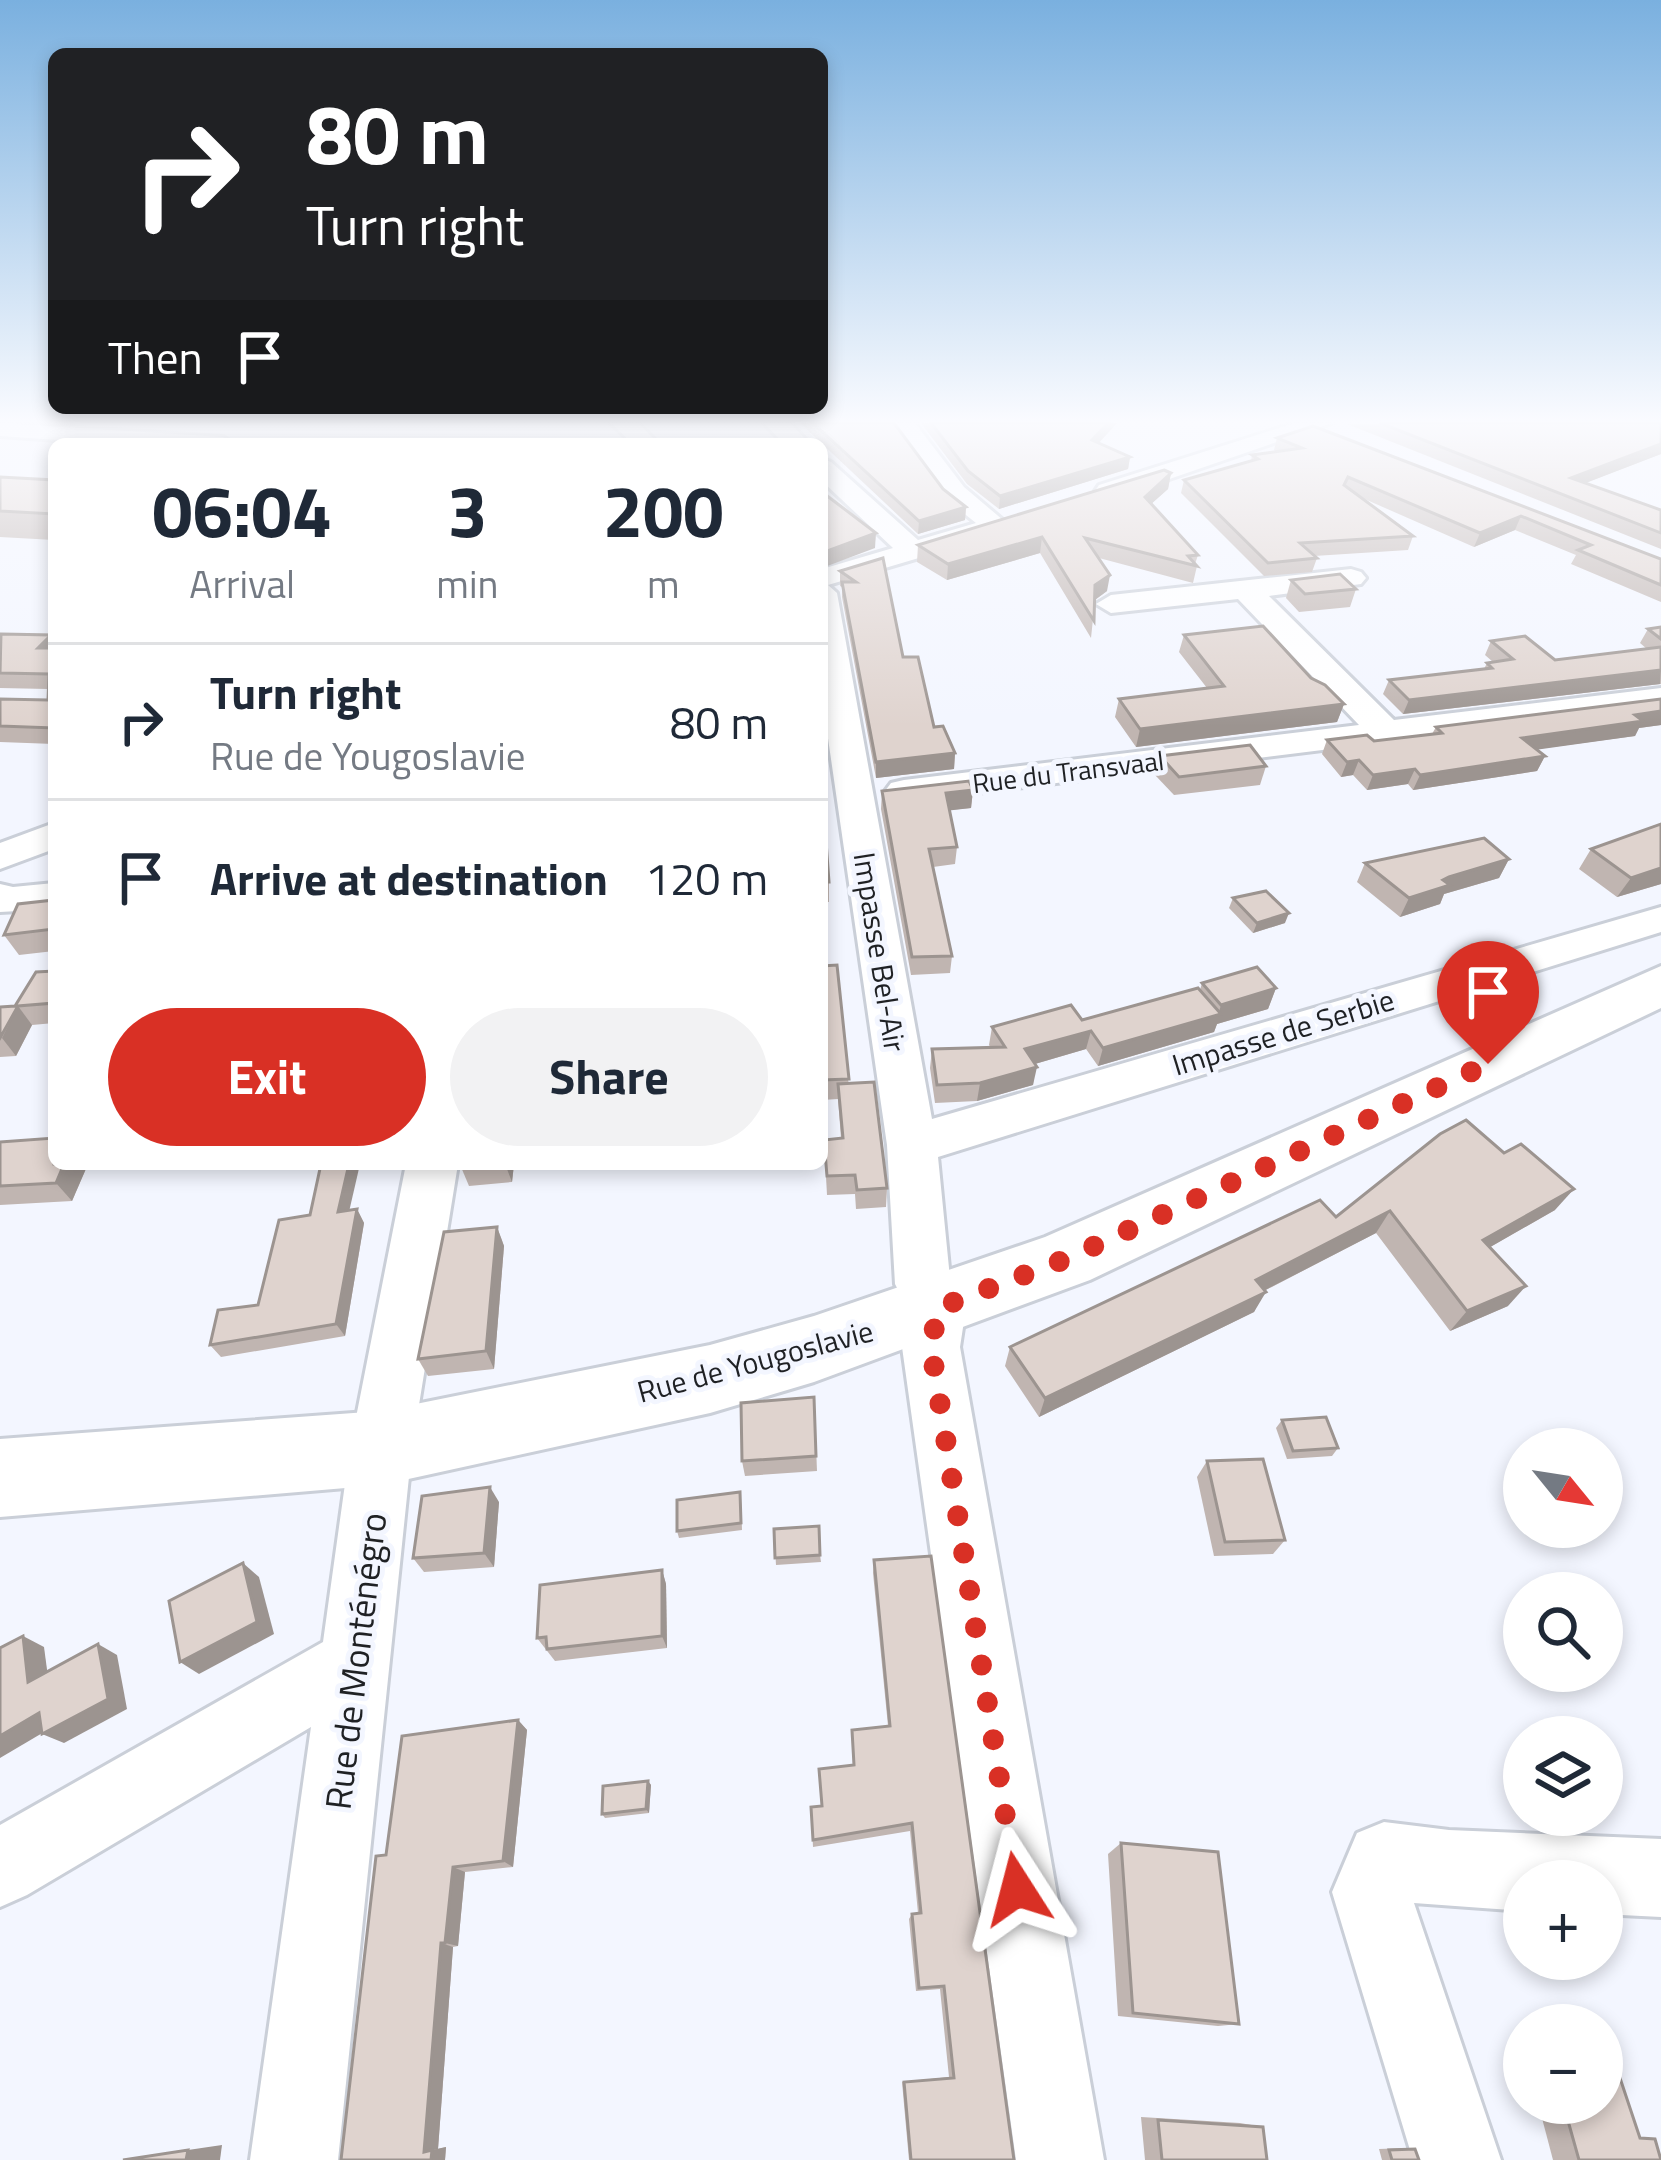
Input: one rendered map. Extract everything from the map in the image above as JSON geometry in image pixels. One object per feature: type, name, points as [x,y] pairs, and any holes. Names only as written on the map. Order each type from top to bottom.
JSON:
[{"type":"main road","name":"Rue de Yougoslavie","points":[[0,1478],[380,1448],[710,1379],[938,1308],[1066,1259],[1658,952]]},
{"type":"street","points":[[884,524],[913,551]]},
{"type":"street","points":[[828,576],[1002,524]]},
{"type":"street","points":[[1111,604],[1351,578]]},
{"type":"street","points":[[1247,591],[1386,732]]},
{"type":"street","name":"Impasse Bel-Air","points":[[828,670],[838,799],[912,1145],[923,1284],[938,1308]]},
{"type":"street","name":"Rue du Transvaal","points":[[838,799],[1661,698]]},
{"type":"street","points":[[0,856],[48,838]]},
{"type":"street","points":[[3,903],[48,897]]},
{"type":"street","name":"Impasse de Serbie","points":[[912,1145],[1658,952]]},
{"type":"street","name":"Rue de Monténégro","points":[[294,2160],[380,1448],[431,1170]]},
{"type":"street","points":[[938,1308],[931,1347],[1060,2160]]},
{"type":"street","points":[[0,1868],[356,1662]]},
{"type":"street","points":[[1457,2160],[1371,1892],[1384,1860],[1448,1869],[1661,1878]]},
{"type":"building","points":[[828,524],[864,524],[876,533],[828,551]]},
{"type":"building","points":[[988,524],[1169,524],[1198,555],[1188,556],[1197,566],[1085,538],[1110,575],[1095,585],[1094,621],[1042,537],[948,564],[918,545]]},
{"type":"building","points":[[1228,524],[1396,524],[1413,536],[1300,543],[1317,558],[1268,563]]},
{"type":"building","points":[[1458,524],[1502,524],[1480,533]]},
{"type":"building","points":[[1540,524],[1569,524],[1661,559],[1661,585],[1578,550],[1591,545]]},
{"type":"building","points":[[1637,524],[1661,524],[1661,533]]},
{"type":"building","points":[[883,558],[903,657],[918,657],[934,727],[943,726],[955,753],[876,762],[842,582],[856,582],[840,571]]},
{"type":"building","points":[[1340,574],[1356,589],[1305,594],[1291,580]]},
{"type":"building","points":[[1263,626],[1311,678],[1344,704],[1140,729],[1119,699],[1224,686],[1184,635]]},
{"type":"building","points":[[1,634],[48,635],[38,648],[48,648],[48,674],[0,673]]},
{"type":"building","points":[[1525,636],[1555,660],[1661,647],[1661,670],[1409,700],[1389,680],[1492,668],[1487,663],[1513,659],[1491,641]]},
{"type":"building","points":[[0,699],[48,700],[48,728],[0,726]]},
{"type":"building","points":[[1661,699],[1661,711],[1635,715],[1643,721],[1522,738],[1545,756],[1420,775],[1415,769],[1373,775],[1359,760],[1347,762],[1327,740],[1367,735],[1374,741],[1442,733],[1436,727]]},
{"type":"building","points":[[1250,745],[1266,766],[1179,777],[1160,756]]},
{"type":"building","points":[[969,781],[973,790],[946,793],[957,847],[929,849],[952,956],[912,957],[882,791]]},
{"type":"building","points":[[1661,824],[1661,868],[1631,878],[1591,849]]},
{"type":"building","points":[[1484,838],[1509,859],[1449,877],[1443,880],[1450,885],[1409,898],[1365,863]]},
{"type":"building","points":[[1266,891],[1289,913],[1257,923],[1233,898]]},
{"type":"building","points":[[48,901],[48,930],[4,935],[18,904]]},
{"type":"building","points":[[837,965],[849,1079],[828,1080],[828,966]]},
{"type":"building","points":[[1257,967],[1276,988],[1221,1005],[1202,983]]},
{"type":"building","points":[[48,971],[48,1004],[18,1006],[0,1038],[0,1007],[15,1006],[36,972]]},
{"type":"building","points":[[1198,988],[1221,1014],[1103,1048],[1091,1031],[1025,1049],[1037,1067],[980,1083],[937,1085],[932,1049],[1005,1047],[992,1027],[1071,1005],[1082,1020]]},
{"type":"building","points":[[874,1082],[887,1188],[857,1190],[855,1175],[827,1176],[828,1140],[843,1138],[838,1084]]},
{"type":"building","points":[[1466,1120],[1504,1153],[1521,1144],[1574,1189],[1483,1240],[1526,1286],[1467,1311],[1390,1211],[1256,1280],[1266,1292],[1045,1398],[1010,1347],[1320,1200],[1336,1217],[1440,1134]]},
{"type":"building","points":[[48,1138],[48,1170],[61,1170],[56,1183],[0,1186],[0,1142]]},
{"type":"building","points":[[320,1170],[348,1170],[338,1212],[357,1209],[336,1324],[210,1345],[218,1310],[258,1305],[279,1220],[310,1215]]},
{"type":"building","points":[[497,1227],[486,1351],[418,1359],[444,1232]]},
{"type":"building","points":[[814,1397],[816,1456],[742,1461],[741,1403]]},
{"type":"building","points":[[1326,1417],[1338,1448],[1293,1451],[1282,1420]]},
{"type":"building","points":[[1263,1459],[1285,1540],[1225,1542],[1207,1461]]},
{"type":"building","points":[[490,1487],[484,1553],[413,1558],[422,1496]]},
{"type":"building","points":[[740,1492],[741,1523],[677,1531],[677,1500]]},
{"type":"building","points":[[819,1526],[820,1555],[775,1558],[774,1529]]},
{"type":"building","points":[[931,1556],[1014,2160],[911,2160],[904,2082],[954,2078],[944,1986],[919,1988],[912,1914],[921,1913],[912,1823],[813,1840],[811,1807],[822,1806],[819,1769],[854,1765],[852,1730],[890,1726],[874,1560]]},
{"type":"building","points":[[243,1563],[257,1622],[180,1662],[169,1601]]},
{"type":"building","points":[[662,1570],[662,1636],[547,1649],[546,1637],[537,1638],[540,1585]]},
{"type":"building","points":[[23,1636],[28,1682],[98,1644],[108,1699],[42,1734],[39,1713],[0,1736],[0,1648]]},
{"type":"building","points":[[518,1720],[503,1861],[453,1867],[445,1943],[441,1943],[424,2152],[432,2150],[431,2160],[341,2160],[376,1856],[386,1855],[402,1736]]},
{"type":"building","points":[[648,1781],[646,1809],[602,1814],[603,1786]]},
{"type":"building","points":[[1121,1843],[1218,1852],[1239,2024],[1133,2013]]},
{"type":"building","points":[[1623,2087],[1640,2138],[1655,2139],[1661,2160],[1579,2160],[1569,2124],[1623,2124]]},
{"type":"building","points":[[1158,2120],[1263,2127],[1267,2160],[1162,2160]]},
{"type":"building","points":[[1415,2149],[1419,2160],[1392,2160],[1389,2150]]},
{"type":"building","points":[[188,2150],[186,2160],[123,2160]]},
{"type":"route","points":[[1017,1889],[931,1347],[938,1308],[1066,1259],[1488,1064]]}]
